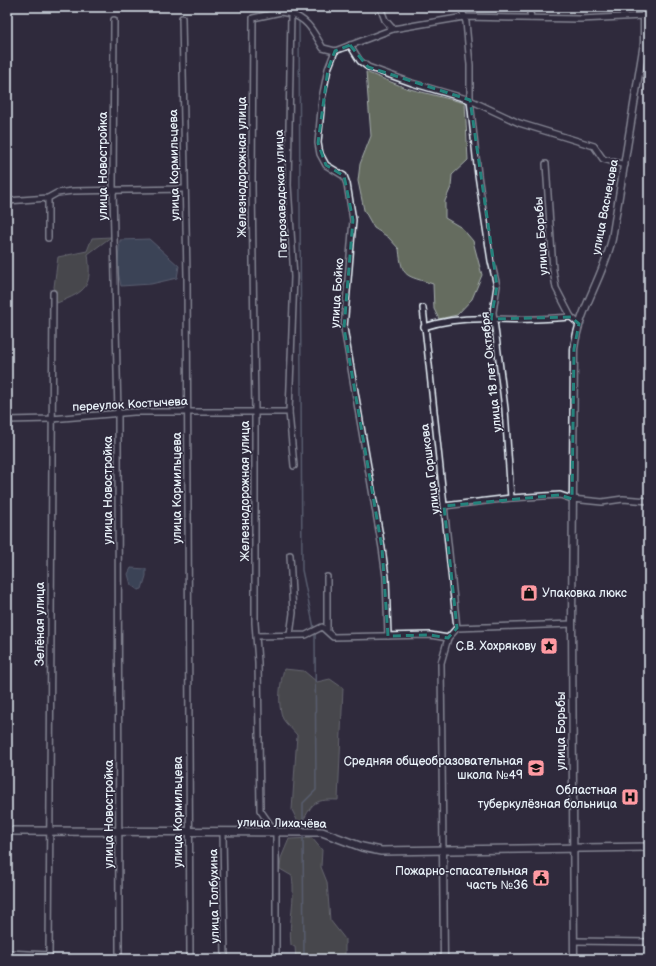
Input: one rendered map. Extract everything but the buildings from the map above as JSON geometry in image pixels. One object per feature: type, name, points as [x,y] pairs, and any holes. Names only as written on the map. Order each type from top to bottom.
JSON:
[{"type":"main road","name":"улица Лихачёва","points":[[7,831],[119,833],[322,832],[362,847],[381,851],[649,847]]},
{"type":"street","points":[[380,7],[385,20],[393,30]]},
{"type":"street","name":"улица 18 лет Октября","points":[[461,7],[466,22],[470,65],[470,100],[478,175],[491,261],[497,286],[493,312],[505,409],[511,498]]},
{"type":"street","points":[[529,7],[531,18]]},
{"type":"street","name":"улица Васнецова","points":[[572,501],[574,349],[579,324],[609,250],[625,165],[644,43],[644,7]]},
{"type":"street","name":"Железнодорожная улица","points":[[276,833],[260,810],[255,622],[255,411],[252,186],[253,18],[281,12],[291,14]]},
{"type":"street","points":[[291,14],[302,18],[311,28],[323,48],[335,51],[393,30],[464,17],[580,19],[644,16]]},
{"type":"street","name":"Петрозаводская улица","points":[[291,14],[288,185],[294,277],[289,412],[294,466]]},
{"type":"street","name":"улица Кормильцева","points":[[182,18],[184,189],[187,276],[188,832],[190,959]]},
{"type":"street","name":"улица Новостройка","points":[[114,20],[113,190],[118,415],[119,959]]},
{"type":"street","points":[[350,45],[360,61],[368,67],[412,83],[470,100],[519,123],[594,146],[603,159],[625,165]]},
{"type":"street","name":"улица Бойко","points":[[335,51],[328,69],[322,98],[318,143],[320,154],[326,165],[344,176],[347,184],[353,220],[344,328],[383,555],[386,577],[388,636]]},
{"type":"street","name":"улица Борьбы","points":[[546,164],[556,288],[572,317],[579,324]]},
{"type":"street","points":[[7,201],[48,198],[57,194],[73,191],[184,189]]},
{"type":"street","points":[[48,198],[48,238]]},
{"type":"street","name":"Зелёная улица","points":[[49,957],[51,419],[53,293]]},
{"type":"street","name":"улица Горшкова","points":[[424,308],[424,327],[457,628]]},
{"type":"street","points":[[424,327],[436,323],[472,318],[494,319],[572,317]]},
{"type":"street","name":"переулок Костычева","points":[[7,420],[118,415],[134,412],[289,412]]},
{"type":"street","points":[[444,506],[511,498],[560,495],[572,501],[602,502],[623,499],[649,501]]},
{"type":"street","name":"улица Борьбы","points":[[572,501],[574,959]]},
{"type":"street","points":[[290,555],[293,613],[290,635]]},
{"type":"street","points":[[326,629],[327,577]]},
{"type":"street","points":[[444,959],[441,663],[448,638],[457,628],[572,624]]},
{"type":"street","points":[[256,636],[306,635],[322,627],[326,629],[333,637],[430,635],[448,638]]},
{"type":"street","name":"улица Толбухина","points":[[224,833],[225,959]]},
{"type":"street","points":[[276,833],[276,959]]},
{"type":"street","points":[[574,941],[649,942]]},
{"type":"street","points":[[7,953],[49,957]]},
{"type":"highlighted area","points":[[350,45],[368,67],[470,100],[497,286],[491,319],[571,317],[579,324],[574,349],[572,499],[560,495],[444,506],[457,628],[448,638],[430,635],[388,636],[382,548],[344,328],[353,220],[344,176],[326,165],[318,143],[328,69],[335,51]]},
{"type":"green space","points":[[366,72],[406,88],[465,103],[468,160],[452,175],[451,187],[445,201],[445,218],[462,228],[473,241],[482,275],[472,299],[457,315],[439,319],[434,309],[433,284],[411,277],[404,271],[400,259],[399,249],[388,237],[374,228],[364,210],[358,181],[360,164],[371,136]]},
{"type":"green space","points":[[111,237],[88,254],[88,281],[81,291],[57,303],[54,287],[58,257],[87,251],[92,238]]},
{"type":"green space","points":[[284,669],[304,671],[317,682],[330,679],[343,688],[338,800],[322,801],[314,804],[300,826],[292,810],[297,735],[283,719],[280,707],[280,687]]},
{"type":"green space","points":[[312,838],[322,850],[321,867],[327,882],[330,920],[345,939],[345,959],[296,959],[295,947],[291,945],[290,927],[293,893],[292,876],[280,869],[281,858],[289,839]]},
{"type":"water","points":[[149,239],[179,266],[177,278],[151,284],[121,286],[117,267],[120,240]]},
{"type":"water","points":[[131,568],[146,569],[146,576],[142,589],[138,590],[131,585],[128,574]]},
{"type":"waterway","points":[[299,7],[299,15]]},
{"type":"waterway","points":[[299,19],[302,570],[315,633],[316,790],[303,803],[303,830]]},
{"type":"waterway","points":[[303,834],[304,959]]},
{"type":"place","name":"Упаковка люкс","points":[[529,593]]},
{"type":"place","name":"С.В. Хохрякову","points":[[549,646]]},
{"type":"place","name":"Средняя общеобразовательная школа №49","points":[[536,768]]},
{"type":"place","name":"Областная туберкулёзная больница","points":[[630,797]]},
{"type":"place","name":"Пожарно-спасательная часть №36","points":[[541,878]]}]
